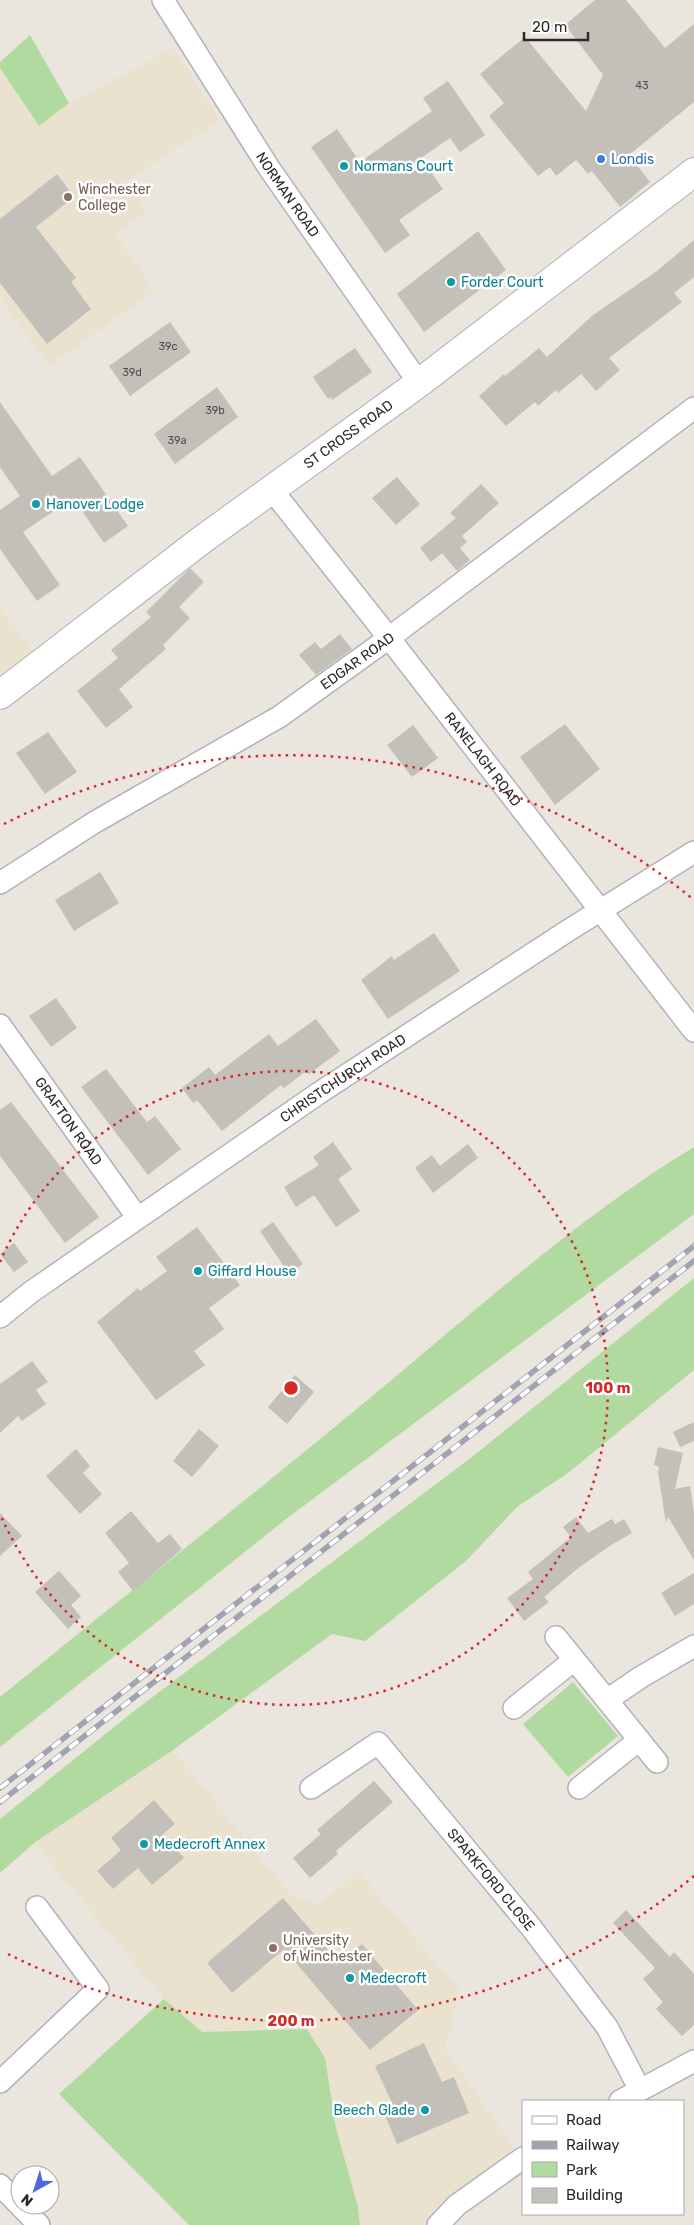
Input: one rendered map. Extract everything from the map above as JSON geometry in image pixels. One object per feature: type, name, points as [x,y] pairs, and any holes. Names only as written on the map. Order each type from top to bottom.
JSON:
[{"type":"main road","name":"ST CROSS ROAD","points":[[0,695],[203,539],[419,383],[694,172]]},
{"type":"street","name":"NORMAN ROAD","points":[[164,0],[270,168],[419,383]]},
{"type":"street","name":"EDGAR ROAD","points":[[0,883],[95,822],[279,718],[389,638],[694,408]]},
{"type":"street","name":"RANELAGH ROAD","points":[[272,490],[694,1031]]},
{"type":"street","name":"CHRISTCHURCH ROAD","points":[[0,1317],[31,1292],[137,1217],[318,1093],[599,910],[694,852]]},
{"type":"street","name":"GRAFTON ROAD","points":[[0,1025],[137,1217]]},
{"type":"street","points":[[556,1637],[657,1762]]},
{"type":"street","points":[[607,1700],[641,1677],[694,1646]]},
{"type":"street","points":[[514,1708],[574,1660]]},
{"type":"street","points":[[579,1788],[639,1740]]},
{"type":"street","name":"SPARKFORD CLOSE","points":[[311,1788],[378,1743],[530,1926],[608,2027],[640,2090]]},
{"type":"street","points":[[0,2082],[98,1989],[37,1907]]},
{"type":"street","points":[[622,2100],[694,2061]]},
{"type":"street","points":[[438,2225],[457,2204],[522,2159]]},
{"type":"street","points":[[0,2185],[39,2225]]},
{"type":"shaded area","name":"Winchester College","points":[[174,48],[220,120],[126,181],[146,212],[115,233],[154,291],[49,366],[0,297],[0,68],[39,126],[69,103]]},
{"type":"shaded area","points":[[0,609],[35,653],[0,681]]},
{"type":"shaded area","name":"University of Winchester","points":[[173,1750],[290,1894],[320,1905],[358,1871],[460,1991],[445,2049],[518,2153],[430,2225],[360,2225],[358,2207],[307,2029],[202,2032],[164,1999],[34,1843]]},
{"type":"green space","points":[[30,35],[69,103],[39,126],[0,68],[0,62]]},
{"type":"green space","points":[[694,1147],[694,1214],[286,1519],[0,1747],[0,1697],[324,1436],[528,1266],[609,1204]]},
{"type":"green space","points":[[694,1278],[694,1370],[568,1473],[517,1507],[466,1561],[365,1641],[332,1634],[173,1750],[34,1843],[0,1873],[0,1819],[134,1711],[472,1457]]},
{"type":"green space","points":[[573,1682],[618,1736],[568,1777],[523,1724]]},
{"type":"green space","points":[[164,1999],[202,2032],[307,2029],[325,2058],[336,2128],[358,2207],[360,2225],[189,2225],[59,2094]]},
{"type":"building","points":[[595,0],[626,0],[665,48],[694,24],[694,102],[629,155],[650,182],[620,207],[592,171],[588,174],[576,160],[556,176],[550,167],[538,176],[489,116],[504,103],[480,74],[525,37],[586,111],[603,75],[565,25]]},
{"type":"building","name":"Normans Court","points":[[448,81],[485,135],[460,152],[450,138],[421,158],[443,189],[399,220],[410,235],[385,253],[311,147],[337,129],[360,162],[432,111],[423,98]]},
{"type":"building","points":[[57,174],[74,197],[36,227],[76,278],[71,282],[91,309],[47,344],[0,283],[0,219]]},
{"type":"building","name":"Forder Court","points":[[478,231],[506,270],[424,332],[397,294]]},
{"type":"building","points":[[694,240],[694,277],[674,293],[682,302],[609,358],[620,370],[596,391],[581,374],[558,393],[556,390],[538,406],[535,402],[506,426],[479,396],[504,374],[505,376],[539,348],[547,357],[593,315],[657,271]]},
{"type":"building","points":[[170,322],[191,352],[130,396],[109,366]]},
{"type":"building","points":[[355,348],[372,372],[332,400],[331,397],[328,399],[313,377]]},
{"type":"building","points":[[217,387],[238,417],[175,464],[154,434]]},
{"type":"building","name":"Hanover Lodge","points":[[0,402],[52,476],[80,457],[128,526],[104,543],[73,498],[23,532],[60,585],[37,601],[0,549],[0,510],[20,496],[0,467]]},
{"type":"building","points":[[397,477],[420,504],[396,525],[372,498]]},
{"type":"building","points":[[481,484],[499,503],[462,536],[467,542],[460,548],[470,560],[457,571],[442,553],[431,562],[420,548],[456,518],[450,513]]},
{"type":"building","points":[[190,568],[204,582],[179,607],[190,618],[163,645],[166,649],[119,689],[133,707],[106,728],[77,691],[118,658],[111,650],[151,617],[146,612]]},
{"type":"building","points":[[340,634],[352,649],[316,675],[299,655],[315,642],[321,649]]},
{"type":"building","points":[[565,724],[600,769],[555,805],[520,757]]},
{"type":"building","points":[[413,725],[438,758],[412,777],[387,745]]},
{"type":"building","points":[[48,732],[77,772],[45,794],[16,753]]},
{"type":"building","points":[[100,872],[119,903],[74,931],[55,900]]},
{"type":"building","points":[[434,933],[460,971],[388,1019],[361,980],[392,956],[394,960]]},
{"type":"building","points":[[56,998],[77,1028],[51,1047],[29,1016]]},
{"type":"building","points":[[316,1019],[340,1051],[309,1074],[306,1071],[284,1088],[281,1085],[222,1131],[197,1100],[193,1103],[182,1088],[209,1067],[215,1075],[269,1034],[278,1046]]},
{"type":"building","points":[[106,1069],[147,1122],[155,1116],[181,1149],[148,1175],[81,1087]]},
{"type":"building","points":[[11,1102],[99,1217],[65,1243],[0,1156],[0,1110]]},
{"type":"building","points":[[333,1142],[352,1169],[338,1179],[360,1211],[336,1227],[314,1195],[296,1207],[284,1187],[319,1165],[313,1157]]},
{"type":"building","points":[[468,1144],[478,1158],[433,1193],[415,1168],[432,1155],[440,1166]]},
{"type":"building","points":[[273,1222],[303,1264],[289,1274],[260,1231]]},
{"type":"building","points":[[197,1227],[240,1285],[209,1308],[224,1329],[194,1351],[205,1365],[156,1400],[97,1322],[138,1288],[140,1291],[167,1271],[156,1257]]},
{"type":"building","points":[[14,1243],[28,1262],[14,1272],[0,1254]]},
{"type":"building","points":[[32,1361],[48,1382],[36,1390],[46,1404],[22,1421],[18,1416],[0,1433],[0,1384]]},
{"type":"building","points":[[295,1375],[314,1392],[287,1424],[268,1407]]},
{"type":"building","points":[[694,1422],[694,1441],[680,1447],[673,1432]]},
{"type":"building","points":[[199,1429],[219,1446],[192,1477],[173,1461]]},
{"type":"building","points":[[658,1447],[683,1453],[675,1489],[690,1486],[694,1512],[694,1560],[668,1517],[666,1523],[658,1472],[659,1467],[654,1465]]},
{"type":"building","points":[[76,1449],[90,1466],[83,1473],[102,1494],[80,1514],[46,1476]]},
{"type":"building","points":[[131,1511],[158,1543],[170,1534],[182,1549],[133,1591],[118,1572],[129,1563],[105,1533]]},
{"type":"building","points":[[0,1513],[22,1536],[0,1556]]},
{"type":"building","points":[[576,1517],[588,1533],[612,1519],[615,1524],[624,1519],[632,1533],[577,1569],[544,1597],[549,1602],[524,1621],[507,1598],[533,1579],[528,1572],[571,1537],[563,1527]]},
{"type":"building","points":[[59,1571],[81,1596],[71,1605],[81,1617],[68,1629],[35,1592]]},
{"type":"building","points":[[694,1573],[694,1604],[675,1616],[661,1593]]},
{"type":"building","points":[[374,1781],[393,1802],[336,1851],[338,1854],[310,1878],[293,1858],[321,1834],[317,1830]]},
{"type":"building","name":"Medecroft Annex","points":[[154,1800],[175,1824],[163,1834],[184,1858],[152,1885],[138,1868],[113,1889],[97,1871],[121,1850],[111,1838]]},
{"type":"building","name":"Medecroft","points":[[283,1898],[339,1963],[362,1944],[418,2010],[370,2050],[284,1949],[232,1993],[207,1963]]},
{"type":"building","points":[[626,1910],[670,1957],[674,1952],[694,1974],[694,2025],[682,2036],[656,2009],[663,2002],[643,1979],[655,1968],[613,1923]]},
{"type":"building","points":[[424,2043],[442,2082],[454,2077],[469,2113],[397,2144],[382,2108],[392,2103],[375,2066]]},
{"type":"railway","points":[[0,1788],[694,1246]]},
{"type":"railway","points":[[0,1802],[694,1261]]},
{"type":"place","name":"Londis","points":[[601,159]]},
{"type":"place","name":"Normans Court","points":[[344,166]]},
{"type":"place","name":"Winchester College","points":[[68,197]]},
{"type":"place","name":"Forder Court","points":[[451,282]]},
{"type":"place","name":"Hanover Lodge","points":[[36,504]]},
{"type":"place","name":"Giffard House","points":[[198,1271]]},
{"type":"place","name":"Medecroft Annex","points":[[144,1844]]},
{"type":"place","name":"University of Winchester","points":[[273,1948]]},
{"type":"place","name":"Medecroft","points":[[350,1978]]},
{"type":"place","name":"Beech Glade","points":[[425,2110]]}]
